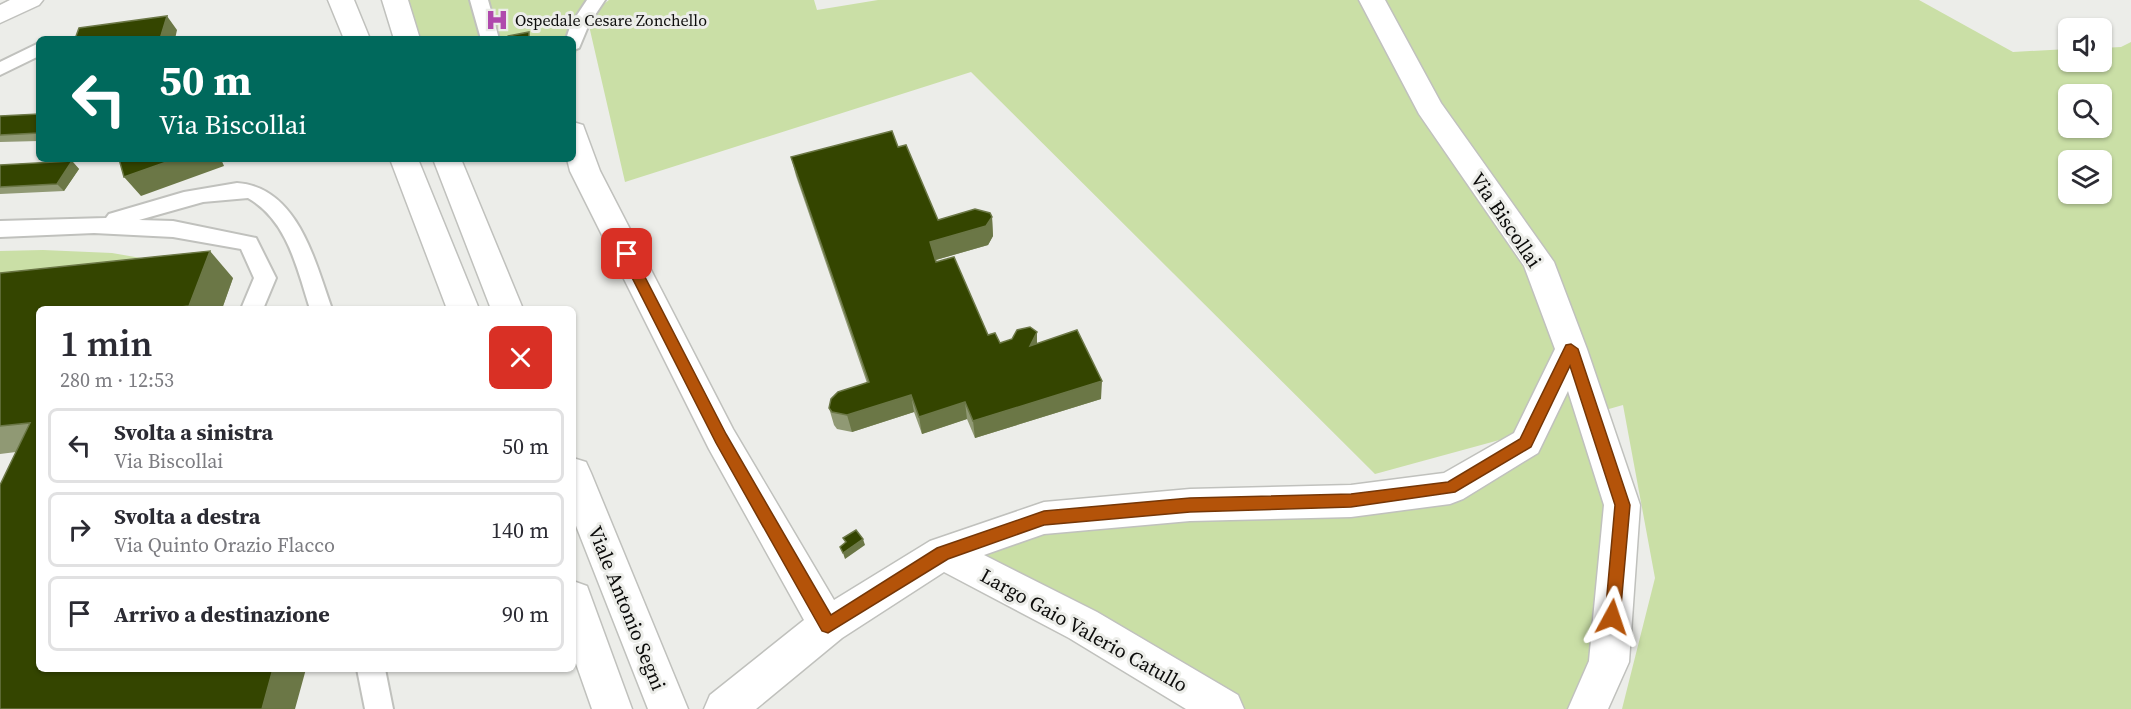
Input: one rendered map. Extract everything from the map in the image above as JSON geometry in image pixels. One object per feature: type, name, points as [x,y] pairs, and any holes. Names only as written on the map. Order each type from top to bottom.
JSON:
[{"type":"street","points":[[0,15],[30,0]]},
{"type":"street","points":[[341,0],[356,36]]},
{"type":"street","points":[[395,0],[405,36]]},
{"type":"street","name":"Via Biscollai","points":[[1372,0],[1429,107],[1538,262],[1571,349]]},
{"type":"street","points":[[576,142],[585,171],[721,439],[828,625]]},
{"type":"street","points":[[405,162],[462,306]]},
{"type":"street","points":[[448,162],[506,306]]},
{"type":"street","points":[[724,709],[828,625],[943,553],[1044,518],[1190,505],[1351,501],[1450,488],[1526,443],[1571,349]]},
{"type":"street","points":[[1571,349],[1622,505],[1609,662],[1588,709]]},
{"type":"street","name":"Viale Antonio Segni","points":[[576,480],[668,709]]},
{"type":"street","name":"Largo Gaio Valerio Catullo","points":[[943,553],[1083,625],[1224,709]]},
{"type":"street","points":[[576,607],[612,709]]},
{"type":"lane","points":[[479,0],[489,36]]},
{"type":"lane","points":[[576,36],[580,24],[596,0]]},
{"type":"lane","points":[[0,69],[36,51]]},
{"type":"lane","points":[[94,225],[212,194],[234,190],[252,191],[268,202],[301,249],[320,306]]},
{"type":"lane","points":[[0,229],[94,225],[173,229],[249,243],[265,278],[253,306]]},
{"type":"lane","points":[[303,306],[310,277]]},
{"type":"lane","points":[[372,672],[379,709]]},
{"type":"green space","name":"Ospedale Cesare Zonchello","points":[[407,0],[588,0],[576,54],[576,36],[413,36]]},
{"type":"green space","points":[[609,0],[814,0],[817,10],[878,0],[1919,0],[2013,52],[2058,50],[2058,72],[2112,72],[2112,47],[2121,47],[2131,42],[2131,709],[1622,709],[1655,578],[1623,405],[1584,416],[1611,502],[1596,657],[1573,709],[1244,709],[962,563],[1044,518],[1456,495],[1543,428],[1375,474],[971,72],[625,182],[587,17]]},
{"type":"green space","points":[[0,251],[112,253],[199,268],[0,302]]},
{"type":"building","points":[[167,16],[161,36],[76,36],[79,28]]},
{"type":"building","points":[[529,32],[529,36],[508,36]]},
{"type":"building","points":[[36,114],[36,133],[0,135],[0,116]]},
{"type":"building","points":[[892,131],[898,147],[906,145],[938,220],[975,209],[990,213],[992,217],[986,226],[930,242],[936,262],[954,257],[988,335],[995,333],[1000,343],[1012,339],[1017,330],[1030,327],[1037,332],[1030,346],[1077,330],[1102,381],[973,421],[965,402],[919,417],[911,395],[847,415],[832,412],[829,408],[831,399],[838,392],[869,382],[791,157]]},
{"type":"building","points":[[71,162],[57,184],[0,187],[0,165]]},
{"type":"building","points":[[120,162],[166,162],[124,177]]},
{"type":"building","points":[[210,251],[189,306],[36,306],[36,672],[272,672],[262,709],[0,709],[0,485],[30,423],[0,426],[0,273]]},
{"type":"building","points":[[856,530],[863,539],[843,553],[840,547],[846,542],[843,538]]},
{"type":"place","name":"Ospedale Cesare Zonchello","points":[[497,20]]},
{"type":"route","points":[[627,254],[721,439],[828,625],[943,553],[1044,518],[1190,505],[1351,501],[1450,488],[1526,443],[1571,349],[1622,505],[1612,617]]}]
